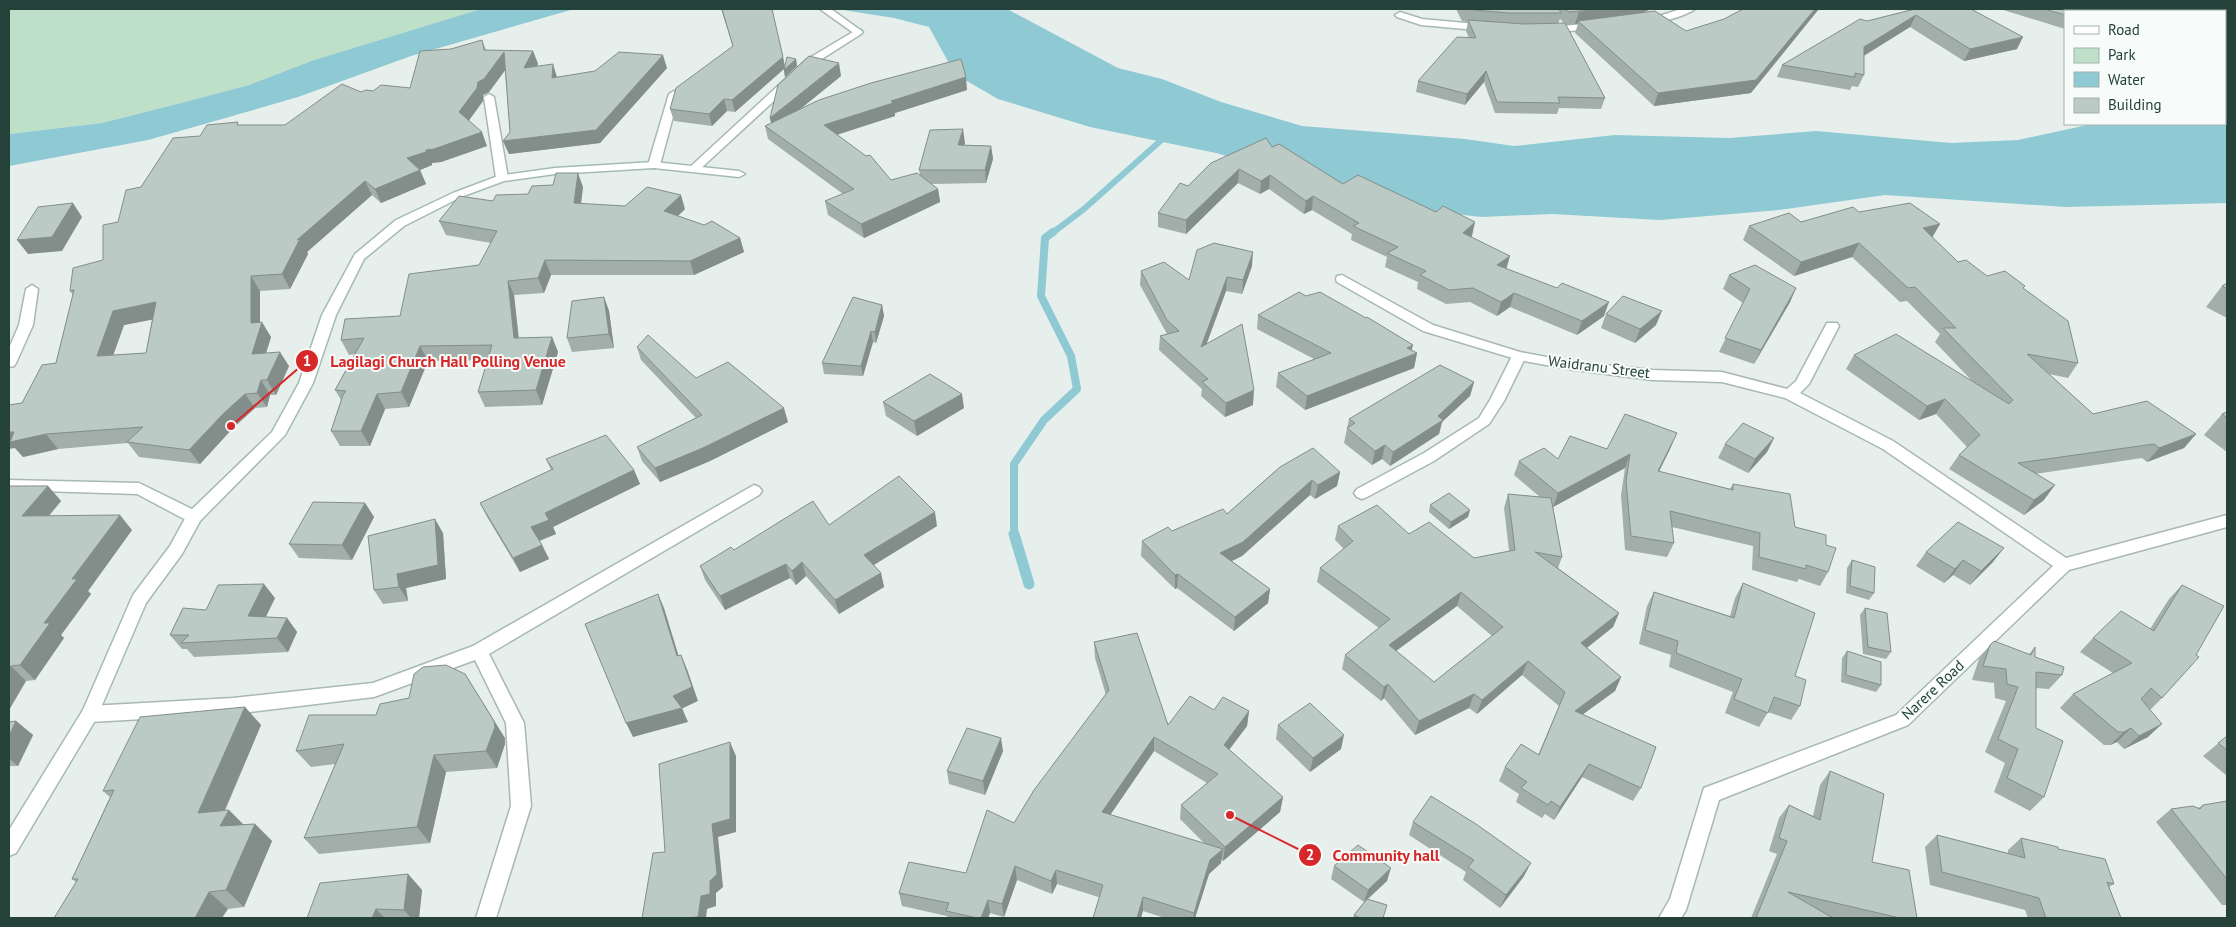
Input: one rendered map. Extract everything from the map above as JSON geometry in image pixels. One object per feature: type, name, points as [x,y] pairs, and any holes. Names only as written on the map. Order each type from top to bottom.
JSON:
[{"type":"street","points":[[694,170],[810,62],[858,32],[825,9]]},
{"type":"street","points":[[1631,22],[1660,19],[1690,9]]},
{"type":"street","points":[[2223,9],[2227,10]]},
{"type":"street","points":[[1400,15],[1422,22],[1494,29]]},
{"type":"street","points":[[1542,31],[1602,25]]},
{"type":"street","points":[[654,165],[674,94]]},
{"type":"street","points":[[489,97],[502,178]]},
{"type":"street","points":[[9,847],[90,714],[139,600],[176,550],[194,517],[278,435],[306,383],[330,315],[359,257],[400,223],[457,195],[502,178],[555,171],[654,165],[739,174]]},
{"type":"street","name":"Waidranu Street","points":[[1342,279],[1428,328],[1519,356],[1568,365],[1652,374],[1722,377],[1790,394],[1888,445],[2064,565]]},
{"type":"street","points":[[9,363],[26,325],[32,289]]},
{"type":"street","points":[[1790,394],[1802,384],[1832,326]]},
{"type":"street","points":[[1362,493],[1429,457],[1484,421],[1497,401],[1519,356]]},
{"type":"street","points":[[9,485],[139,489],[194,517]]},
{"type":"street","points":[[90,714],[233,706],[374,690],[479,651],[754,491]]},
{"type":"street","name":"Narere Road","points":[[1669,918],[1680,903],[1710,794],[1902,720],[2064,565],[2227,521]]},
{"type":"street","points":[[479,651],[515,723],[521,806],[486,918]]},
{"type":"green space","points":[[9,9],[481,9],[314,60],[249,85],[102,123],[9,134]]},
{"type":"water","points":[[481,9],[574,9],[411,56],[298,97],[148,140],[9,166],[9,134],[102,123],[249,85],[314,60]]},
{"type":"water","points":[[837,9],[1007,9],[1118,68],[1162,79],[1221,102],[1302,126],[1465,139],[1514,146],[1615,135],[1729,138],[1816,131],[1951,143],[2018,140],[2087,125],[2226,125],[2227,93],[2227,203],[2066,207],[1885,195],[1779,210],[1660,220],[1552,214],[1482,217],[1437,212],[1299,177],[1216,153],[1090,127],[998,99],[955,74],[929,27],[894,18]]},
{"type":"building","points":[[722,9],[772,9],[783,57],[732,100],[724,99],[709,114],[670,109],[676,88],[733,46]]},
{"type":"building","points":[[1464,9],[1559,9],[1561,13],[1508,13]]},
{"type":"building","points":[[1565,9],[1603,9],[1569,12]]},
{"type":"building","points":[[1743,9],[1815,9],[1756,80],[1658,93],[1578,21],[1655,11],[1686,31],[1724,19]]},
{"type":"building","points":[[1915,9],[1971,9],[2023,37],[1970,49],[1916,15],[1864,47],[1864,75],[1855,73],[1855,77],[1782,65],[1860,19],[1867,21]]},
{"type":"building","points":[[2044,9],[2190,10],[2064,10],[2064,15]]},
{"type":"building","points":[[1468,20],[1524,24],[1565,23],[1605,98],[1558,97],[1560,103],[1497,102],[1486,71],[1467,94],[1418,81],[1457,37],[1476,38]]},
{"type":"building","points":[[2226,22],[2227,22],[2226,51]]},
{"type":"building","points":[[482,40],[484,50],[533,51],[524,68],[553,64],[552,78],[595,71],[619,52],[663,55],[596,130],[503,141],[510,132],[504,52],[484,79],[478,82],[477,88],[459,112],[482,132],[407,158],[420,170],[375,189],[365,181],[297,240],[300,239],[282,274],[251,276],[251,323],[262,322],[252,354],[280,352],[267,380],[261,380],[257,393],[245,394],[189,450],[127,442],[143,427],[46,434],[10,442],[14,432],[9,432],[9,405],[22,403],[42,365],[56,363],[74,290],[70,291],[73,268],[103,260],[103,225],[118,222],[126,190],[141,187],[173,138],[200,136],[207,125],[238,122],[237,125],[285,125],[342,84],[361,92],[366,90],[373,91],[381,85],[410,88],[420,51],[451,49]],"holes":[[[156,302],[146,353],[97,356],[113,311]]]},
{"type":"building","points":[[809,56],[839,63],[770,118],[778,85]]},
{"type":"building","points":[[787,57],[796,59],[784,70]]},
{"type":"building","points":[[961,59],[966,77],[824,125],[866,156],[870,155],[891,180],[917,173],[938,189],[861,224],[825,201],[854,189],[765,126],[819,100],[871,83]]},
{"type":"building","points":[[963,129],[958,145],[991,146],[985,170],[919,170],[930,130]]},
{"type":"building","points":[[1266,138],[1272,147],[1279,144],[1343,184],[1358,175],[1436,212],[1443,206],[1475,222],[1463,233],[1510,256],[1497,265],[1557,288],[1562,283],[1609,302],[1582,321],[1514,293],[1501,302],[1473,288],[1449,290],[1420,275],[1426,271],[1387,253],[1398,247],[1353,226],[1359,223],[1313,196],[1306,201],[1270,175],[1261,181],[1239,169],[1186,220],[1158,213],[1180,183],[1188,186],[1211,163]]},
{"type":"building","points":[[556,173],[578,173],[574,203],[625,206],[647,187],[681,195],[664,211],[704,225],[712,221],[740,238],[690,261],[545,260],[538,278],[508,281],[514,338],[552,337],[536,390],[478,392],[492,345],[420,346],[401,392],[377,394],[361,431],[331,431],[346,391],[335,390],[364,338],[341,340],[345,319],[400,316],[409,274],[479,265],[497,231],[439,221],[459,196],[493,201],[496,195],[528,194],[532,186],[553,185]]},
{"type":"building","points":[[73,203],[52,237],[17,240],[38,207]]},
{"type":"building","points":[[1910,203],[1940,224],[1923,228],[1958,262],[1966,260],[1987,276],[2005,271],[2025,286],[2023,288],[2068,321],[2078,363],[2027,354],[2093,414],[2147,401],[2196,434],[2159,448],[2154,444],[2018,463],[2055,485],[2034,500],[1959,455],[1980,435],[1945,399],[1927,406],[1854,355],[1896,334],[2009,404],[2013,400],[1943,328],[1956,328],[1915,287],[1908,288],[1859,243],[1801,262],[1749,226],[1789,213],[1801,222],[1853,207],[1859,212]]},
{"type":"building","points":[[1214,243],[1253,252],[1243,280],[1227,277],[1201,347],[1242,324],[1254,390],[1226,403],[1202,382],[1208,379],[1160,336],[1179,331],[1167,320],[1141,271],[1164,262],[1189,280],[1197,250]]},
{"type":"building","points":[[1755,265],[1796,288],[1761,350],[1725,338],[1750,289],[1729,275]]},
{"type":"building","points":[[1299,292],[1306,296],[1320,292],[1367,317],[1413,345],[1407,348],[1417,353],[1307,396],[1278,373],[1331,353],[1258,315]]},
{"type":"building","points":[[1623,296],[1662,311],[1640,329],[1606,314]]},
{"type":"building","points":[[604,297],[609,334],[567,338],[572,301]]},
{"type":"building","points":[[853,297],[882,305],[875,332],[871,331],[861,366],[822,363]]},
{"type":"building","points":[[648,335],[696,378],[728,362],[784,408],[705,447],[655,468],[637,447],[702,415],[637,347]]},
{"type":"building","points":[[1440,365],[1474,382],[1438,416],[1443,420],[1393,452],[1385,445],[1375,451],[1347,428],[1355,423],[1349,419]]},
{"type":"building","points":[[930,374],[962,394],[914,421],[883,402]]},
{"type":"building","points":[[1625,414],[1677,433],[1658,471],[1733,490],[1733,484],[1790,494],[1795,527],[1826,535],[1826,545],[1836,548],[1828,572],[1806,565],[1806,569],[1759,557],[1760,533],[1670,511],[1674,543],[1631,536],[1626,481],[1630,454],[1558,493],[1519,461],[1544,448],[1558,459],[1570,436],[1607,449]]},
{"type":"building","points":[[1743,423],[1774,438],[1755,459],[1725,444]]},
{"type":"building","points":[[606,435],[634,470],[545,513],[549,520],[531,527],[542,545],[513,558],[480,503],[553,469],[546,459]]},
{"type":"building","points":[[1313,448],[1340,472],[1318,485],[1312,480],[1243,542],[1220,553],[1270,589],[1235,617],[1178,574],[1175,575],[1142,541],[1168,527],[1172,531],[1223,509],[1227,514],[1280,467]]},
{"type":"building","points":[[899,476],[935,512],[864,555],[881,573],[835,600],[802,562],[792,571],[786,564],[720,596],[700,566],[731,547],[734,550],[813,501],[829,525]]},
{"type":"building","points":[[9,486],[48,486],[22,516],[120,515],[72,579],[77,579],[44,623],[50,623],[20,665],[11,666],[9,669]]},
{"type":"building","points":[[1449,493],[1470,510],[1451,522],[1430,505]]},
{"type":"building","points":[[1508,494],[1551,498],[1562,557],[1535,552],[1619,613],[1581,643],[1621,677],[1575,711],[1656,747],[1641,788],[1589,764],[1560,807],[1551,801],[1548,805],[1521,788],[1527,782],[1505,767],[1521,744],[1539,755],[1565,692],[1528,661],[1482,700],[1474,694],[1419,721],[1388,684],[1384,687],[1345,655],[1390,619],[1320,568],[1353,541],[1338,526],[1377,505],[1409,534],[1429,522],[1474,558],[1515,550]],"holes":[[[1461,592],[1503,627],[1434,682],[1389,645]]]},
{"type":"building","points":[[313,502],[365,503],[342,545],[289,544]]},
{"type":"building","points":[[435,519],[438,565],[397,574],[399,587],[374,590],[368,536]]},
{"type":"building","points":[[1958,522],[2004,548],[1981,571],[1963,560],[1955,569],[1926,552]]},
{"type":"building","points":[[1852,560],[1875,567],[1874,593],[1850,586]]},
{"type":"building","points":[[1743,583],[1815,613],[1795,676],[1806,680],[1800,706],[1774,697],[1768,713],[1734,699],[1742,679],[1676,653],[1678,641],[1645,630],[1654,592],[1734,618]]},
{"type":"building","points":[[264,584],[248,616],[287,618],[277,638],[181,643],[189,635],[170,635],[183,608],[206,610],[218,585]]},
{"type":"building","points":[[2182,585],[2224,606],[2196,655],[2199,657],[2162,698],[2151,688],[2141,699],[2162,724],[2139,736],[2131,728],[2124,732],[2118,732],[2073,694],[2132,663],[2093,638],[2121,611],[2154,631]]},
{"type":"building","points":[[658,594],[677,656],[681,655],[692,687],[673,696],[682,708],[626,723],[585,624]]},
{"type":"building","points":[[1865,608],[1887,613],[1891,652],[1868,647]]},
{"type":"building","points":[[1137,633],[1168,725],[1190,696],[1214,710],[1223,697],[1249,711],[1224,745],[1283,797],[1225,847],[1181,805],[1218,774],[1154,737],[1102,812],[1223,849],[1210,860],[1194,913],[1143,897],[1137,918],[1093,918],[1103,885],[1056,870],[1051,881],[1015,866],[1002,904],[988,900],[981,918],[946,911],[949,903],[899,893],[909,862],[966,873],[987,810],[1014,823],[1034,790],[1109,690],[1094,642]]},
{"type":"building","points":[[1994,641],[2031,655],[2035,647],[2035,657],[2064,667],[2062,675],[2036,672],[2036,728],[2063,741],[2044,797],[2007,778],[2018,749],[1998,739],[2018,687],[2007,684],[2006,669],[1983,666],[1990,645]]},
{"type":"building","points":[[1847,651],[1881,662],[1881,685],[1846,675]]},
{"type":"building","points":[[446,665],[465,674],[494,721],[495,727],[486,751],[434,755],[417,827],[304,838],[344,744],[296,751],[309,715],[376,715],[380,704],[409,698],[414,674],[423,667]]},
{"type":"building","points":[[1310,703],[1344,735],[1313,758],[1278,725]]},
{"type":"building","points":[[245,707],[198,813],[229,810],[220,826],[255,824],[226,890],[209,892],[195,918],[54,918],[78,879],[72,879],[114,790],[103,791],[140,717]]},
{"type":"building","points":[[16,721],[9,736],[9,722]]},
{"type":"building","points":[[967,728],[1001,738],[983,781],[947,771]]},
{"type":"building","points":[[2227,736],[2227,750],[2218,743]]},
{"type":"building","points":[[730,742],[730,819],[712,824],[717,874],[710,881],[710,894],[701,896],[698,917],[642,918],[653,853],[665,852],[659,764]]},
{"type":"building","points":[[1830,771],[1884,794],[1872,862],[1909,870],[1917,918],[1900,918],[1788,892],[1833,918],[1756,918],[1787,841],[1779,838],[1789,805],[1820,820]]},
{"type":"building","points":[[1431,796],[1476,824],[1531,863],[1506,895],[1468,867],[1474,860],[1413,822]]},
{"type":"building","points":[[2227,801],[2227,879],[2171,809],[2193,806],[2200,809],[2203,805]]},
{"type":"building","points":[[1937,835],[2025,858],[2021,838],[2058,847],[2058,849],[2105,859],[2114,884],[2107,882],[2121,918],[2046,918],[2039,898],[1942,872]]},
{"type":"building","points":[[1358,845],[1391,868],[1368,890],[1334,866]]},
{"type":"building","points":[[408,874],[404,910],[376,909],[372,918],[307,918],[320,883]]},
{"type":"building","points":[[1367,899],[1387,905],[1383,918],[1360,918],[1354,915]]},
{"type":"waterway","points":[[1051,234],[1084,209],[1167,135]]},
{"type":"waterway","points":[[1014,534],[1014,464],[1044,420],[1077,389],[1071,356],[1041,296],[1045,238],[1053,232]]},
{"type":"waterway","points":[[1014,534],[1029,584]]},
{"type":"place","name":"Lagilagi Church Hall Polling Venue","points":[[231,426]]},
{"type":"place","name":"Community hall","points":[[1230,815]]}]
